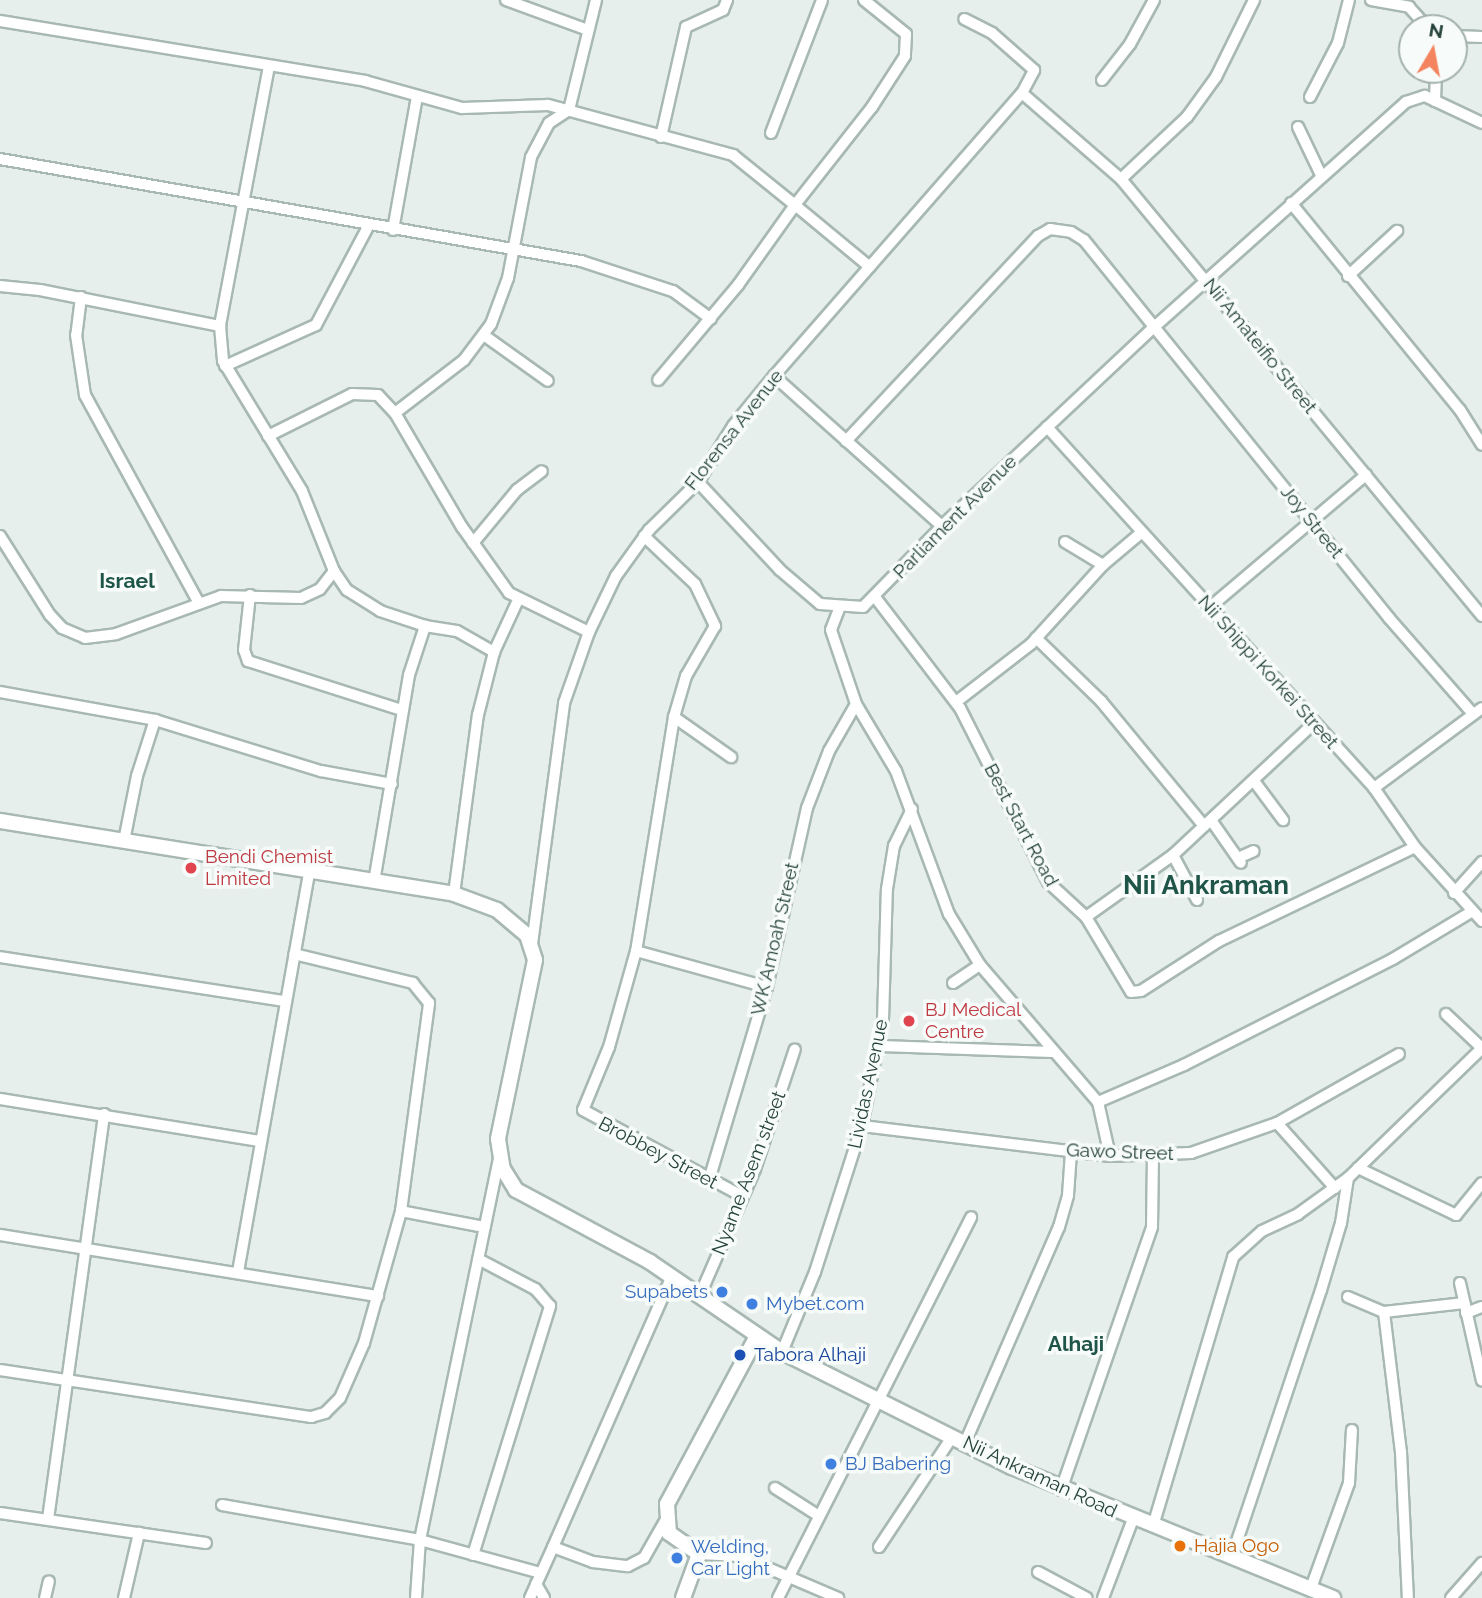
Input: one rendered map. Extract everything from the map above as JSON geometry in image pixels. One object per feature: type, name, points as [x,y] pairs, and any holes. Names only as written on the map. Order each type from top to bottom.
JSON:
[{"type":"street","points":[[506,0],[588,30]]},
{"type":"street","points":[[395,413],[464,360],[485,336],[502,300],[531,157],[549,122],[569,110],[596,0]]},
{"type":"street","points":[[661,137],[686,27],[723,10],[727,0]]},
{"type":"street","points":[[771,133],[822,0]]},
{"type":"street","points":[[658,380],[711,319],[872,107],[905,56],[906,34],[864,0]]},
{"type":"street","points":[[1102,80],[1130,44],[1154,0]]},
{"type":"street","points":[[1121,179],[1187,117],[1216,77],[1254,0]]},
{"type":"street","points":[[1310,97],[1338,43],[1349,0]]},
{"type":"street","points":[[1371,0],[1409,7],[1415,14]]},
{"type":"street","points":[[964,19],[992,33],[1034,70],[1022,93]]},
{"type":"street","points":[[0,21],[365,81],[478,110],[533,104],[569,110],[733,155],[870,267]]},
{"type":"street","points":[[269,66],[220,326],[225,366],[312,510],[334,571],[359,600],[425,626],[457,631],[494,652]]},
{"type":"street","points":[[1436,84],[1435,101],[1482,123]]},
{"type":"street","name":"Nii Amateifio Street","points":[[1022,93],[1121,179],[1482,616]]},
{"type":"street","name":"Florensa Avenue","points":[[532,944],[557,733],[589,632],[616,576],[645,536],[698,482],[733,426],[774,376],[1022,93]]},
{"type":"street","points":[[393,230],[417,96]]},
{"type":"street","name":"Parliament Avenue","points":[[839,609],[863,607],[875,597],[942,526],[1152,329],[1406,102],[1425,96],[1435,101]]},
{"type":"street","points":[[1298,127],[1322,177]]},
{"type":"street","points":[[0,159],[581,261],[657,284],[694,303],[711,319]]},
{"type":"street","points":[[1291,203],[1460,410],[1482,445]]},
{"type":"street","points":[[225,366],[316,325],[369,225]]},
{"type":"street","name":"Joy Street","points":[[846,441],[1049,229],[1061,228],[1084,240],[1152,329],[1472,714]]},
{"type":"street","points":[[1348,276],[1397,231]]},
{"type":"street","points":[[0,286],[81,297],[220,326]]},
{"type":"street","points":[[81,297],[76,335],[85,395],[198,601]]},
{"type":"street","points":[[485,336],[548,381]]},
{"type":"street","points":[[774,376],[942,526]]},
{"type":"street","points":[[268,436],[359,392],[378,395],[395,413],[473,543],[519,600],[589,632]]},
{"type":"street","name":"Nii Shippi Korkei Street","points":[[1047,427],[1313,724],[1374,788],[1415,847],[1471,912],[1482,921]]},
{"type":"street","points":[[473,543],[517,490],[542,471]]},
{"type":"street","points":[[1209,608],[1366,475]]},
{"type":"street","points":[[698,482],[780,570],[820,604],[839,609],[831,630],[856,704],[912,809],[934,883],[980,965],[1098,1102],[1110,1156]]},
{"type":"street","points":[[956,702],[1036,638],[1103,565],[1142,532]]},
{"type":"street","points":[[0,536],[38,600],[62,628],[74,634],[100,638],[198,601],[250,595],[301,598],[320,589],[334,571]]},
{"type":"street","points":[[645,536],[695,584],[716,618],[712,633],[686,676],[674,717],[635,951],[766,987]]},
{"type":"street","points":[[1065,542],[1103,565]]},
{"type":"street","points":[[250,595],[244,650],[248,661],[402,710]]},
{"type":"street","name":"Best Start Road","points":[[875,597],[956,702],[1048,882],[1086,917],[1125,988],[1141,991],[1219,941],[1415,847]]},
{"type":"street","points":[[454,894],[472,746],[494,652],[519,600]]},
{"type":"street","points":[[373,882],[392,784],[402,710],[425,626]]},
{"type":"street","points":[[1036,638],[1101,701],[1240,861],[1254,851]]},
{"type":"street","points":[[0,692],[155,720],[321,771],[392,784]]},
{"type":"street","name":"WK Amoah Street","points":[[709,1180],[766,987],[807,808],[829,751],[856,704]]},
{"type":"street","points":[[1374,788],[1482,708]]},
{"type":"street","points":[[674,717],[731,757]]},
{"type":"street","points":[[124,841],[137,776],[155,720]]},
{"type":"street","points":[[1086,917],[1173,855],[1313,724]]},
{"type":"street","points":[[1254,781],[1283,820]]},
{"type":"street","name":"Lividas Avenue","points":[[782,1352],[815,1272],[862,1126],[879,1046],[887,889],[894,846],[912,809]]},
{"type":"street","points":[[0,821],[454,894],[503,914],[532,944],[532,978],[499,1131],[499,1155],[420,1540],[416,1598]]},
{"type":"street","points":[[1173,855],[1197,900]]},
{"type":"street","points":[[1454,893],[1482,862]]},
{"type":"street","points":[[238,1272],[258,1141],[309,872]]},
{"type":"street","points":[[1098,1102],[1184,1065],[1393,959],[1471,912]]},
{"type":"street","name":"Brobbey Street","points":[[635,951],[610,1047],[583,1110],[590,1117],[742,1196]]},
{"type":"street","points":[[0,1370],[311,1417],[326,1413],[340,1398],[378,1296],[401,1211],[429,1003],[413,984],[294,954]]},
{"type":"street","points":[[0,957],[285,1001]]},
{"type":"street","points":[[953,983],[980,965]]},
{"type":"street","points":[[1153,1526],[1233,1257],[1262,1231],[1298,1214],[1348,1178],[1482,1048],[1446,1014]]},
{"type":"street","points":[[879,1046],[1054,1052]]},
{"type":"street","name":"Nyame Asem street","points":[[700,1295],[766,1140],[795,1049]]},
{"type":"street","name":"Gawo Street","points":[[862,1126],[1110,1156],[1153,1157],[1191,1153],[1277,1123],[1399,1054]]},
{"type":"street","points":[[0,1099],[258,1141]]},
{"type":"street","points":[[48,1519],[104,1114]]},
{"type":"street","points":[[1277,1123],[1335,1188]]},
{"type":"street","points":[[879,1546],[959,1440],[1059,1227],[1068,1195],[1071,1152]]},
{"type":"street","name":"Nii Ankraman Road","points":[[499,1155],[516,1190],[672,1276],[782,1352],[1061,1490],[1232,1556],[1328,1597]]},
{"type":"street","points":[[1061,1490],[1152,1227],[1153,1157]]},
{"type":"street","points":[[1358,1168],[1456,1215],[1482,1183]]},
{"type":"street","points":[[1232,1556],[1321,1290],[1341,1223],[1348,1178]]},
{"type":"street","points":[[401,1211],[484,1227]]},
{"type":"street","points":[[778,1598],[971,1217]]},
{"type":"street","points":[[0,1235],[378,1296]]},
{"type":"street","points":[[473,1555],[550,1306],[535,1289],[478,1259]]},
{"type":"street","points":[[530,1598],[672,1276]]},
{"type":"street","points":[[1460,1283],[1482,1381]]},
{"type":"street","points":[[1348,1297],[1384,1312],[1482,1307]]},
{"type":"street","points":[[1384,1312],[1401,1452],[1408,1598]]},
{"type":"street","points":[[553,1547],[593,1562],[628,1566],[644,1558],[665,1521],[667,1503],[757,1336]]},
{"type":"street","points":[[1311,1588],[1349,1483],[1352,1430]]},
{"type":"street","points":[[775,1488],[819,1516]]},
{"type":"street","points":[[222,1506],[420,1540],[541,1573]]},
{"type":"street","points":[[0,1513],[206,1543]]},
{"type":"street","points":[[1103,1598],[1133,1519]]},
{"type":"street","points":[[665,1521],[676,1541],[699,1554],[740,1556],[838,1598]]},
{"type":"street","points":[[124,1598],[139,1533]]},
{"type":"street","points":[[683,1598],[699,1554]]},
{"type":"street","points":[[1451,1598],[1482,1563]]},
{"type":"street","points":[[1038,1572],[1087,1598]]},
{"type":"street","points":[[45,1598],[48,1581]]},
{"type":"street","points":[[537,1584],[544,1598]]},
{"type":"place","name":"Bendi Chemist Limited","points":[[191,868]]},
{"type":"place","name":"BJ Medical Centre","points":[[909,1021]]},
{"type":"place","name":"Supabets","points":[[722,1292]]},
{"type":"place","name":"Mybet.com","points":[[752,1304]]},
{"type":"place","name":"Tabora Alhaji","points":[[740,1355]]},
{"type":"place","name":"BJ Babering","points":[[831,1464]]},
{"type":"place","name":"Hajia Ogo","points":[[1180,1546]]},
{"type":"place","name":"Welding, Car Light","points":[[677,1558]]},
{"type":"district","name":"Israel","points":[[127,581]]},
{"type":"district","name":"Nii Ankraman","points":[[1206,886]]},
{"type":"district","name":"Alhaji","points":[[1076,1344]]}]
